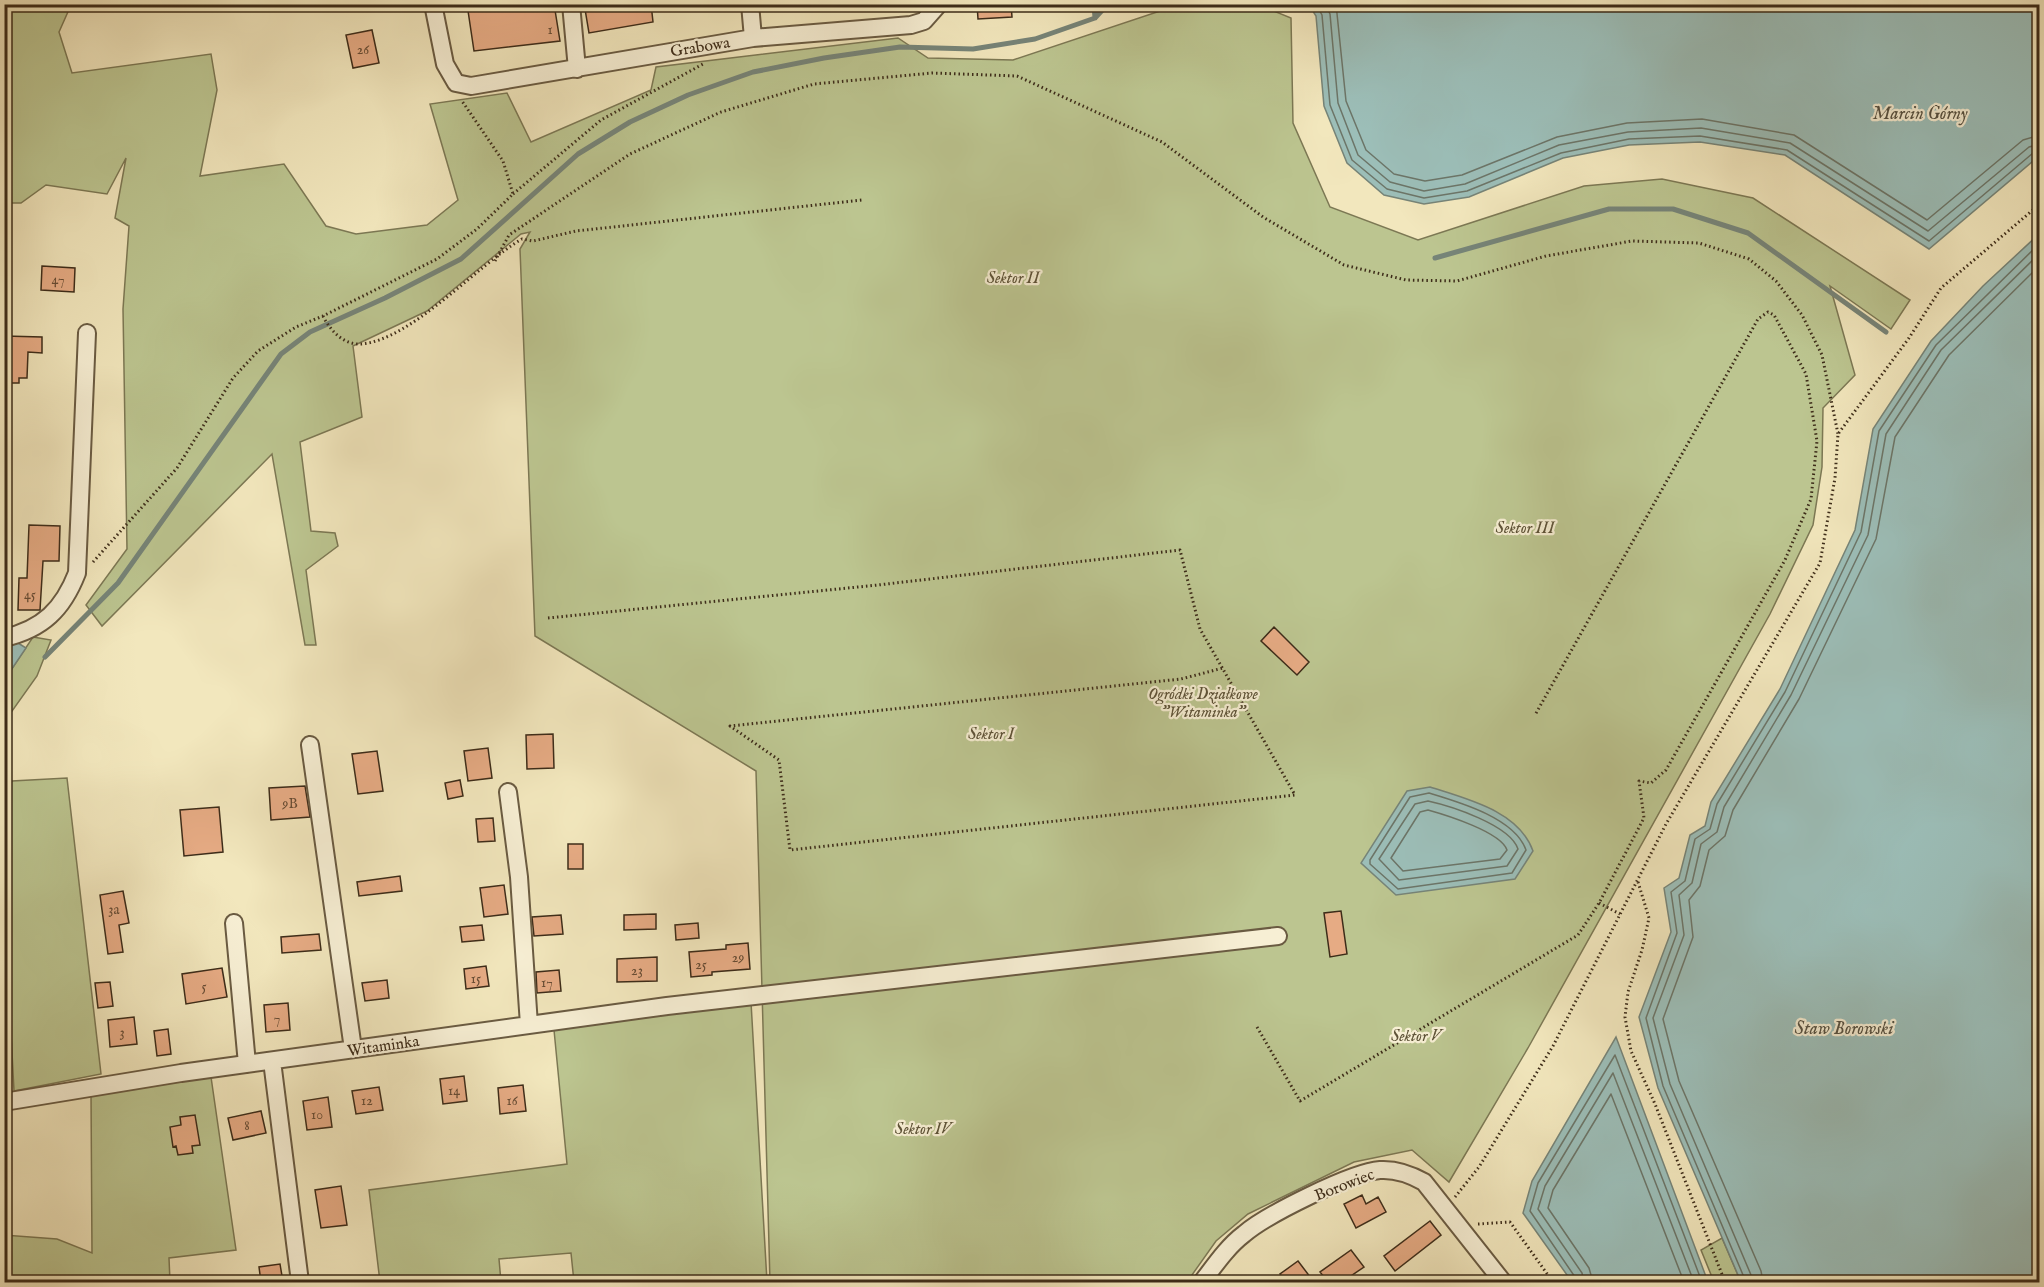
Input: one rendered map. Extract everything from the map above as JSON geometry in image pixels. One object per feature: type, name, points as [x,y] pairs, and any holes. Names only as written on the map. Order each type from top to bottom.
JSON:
[{"type":"street","points":[[433,4],[445,64],[456,83]]},
{"type":"street","points":[[571,4],[577,69]]},
{"type":"street","points":[[750,4],[753,38]]},
{"type":"street","name":"Grabowa","points":[[456,83],[471,86],[753,38],[911,25],[924,21],[939,4]]},
{"type":"street","points":[[4,638],[28,630],[59,609],[77,573],[87,333]]},
{"type":"street","points":[[310,745],[353,1049]]},
{"type":"street","points":[[508,792],[519,877],[529,1025]]},
{"type":"street","points":[[234,923],[247,1064]]},
{"type":"street","name":"Witaminka","points":[[4,1102],[247,1064],[762,994],[1278,936]]},
{"type":"street","points":[[272,1061],[300,1282]]},
{"type":"street","name":"Borowiec","points":[[1202,1282],[1235,1241],[1258,1222],[1366,1173],[1389,1170],[1412,1175],[1424,1182],[1503,1282]]},
{"type":"path","points":[[77,573],[84,571],[104,551],[177,468],[233,378],[258,351],[296,327],[323,316],[437,259],[477,230],[513,194],[601,120],[711,60]]},
{"type":"path","points":[[495,261],[509,235],[630,154],[721,112],[814,84],[932,73],[1017,76],[1162,142],[1263,217],[1344,265],[1406,280],[1457,281],[1545,256],[1632,241],[1699,243],[1749,260],[1776,281],[1802,315],[1822,355],[1838,434],[1835,478],[1820,563],[1666,824],[1553,1046],[1479,1167],[1445,1209]]},
{"type":"path","points":[[456,83],[460,98],[502,161],[513,194]]},
{"type":"path","points":[[323,316],[330,330],[345,340],[360,344],[392,334],[446,298],[522,239],[533,241],[576,231],[862,200]]},
{"type":"path","points":[[1838,434],[1909,338],[1941,288],[2040,204]]},
{"type":"path","points":[[1257,1027],[1300,1101],[1578,935],[1599,903],[1644,818],[1639,781],[1651,783],[1666,770],[1785,560],[1811,499],[1817,441],[1806,374],[1774,315],[1768,312],[1758,319],[1535,715]]},
{"type":"path","points":[[548,618],[878,585],[1180,550],[1200,629],[1223,668],[1295,795],[899,836],[790,850],[779,760],[730,726],[1181,680],[1223,668]]},
{"type":"path","points":[[1638,880],[1649,918],[1642,950],[1628,992],[1625,1017],[1631,1051],[1655,1104],[1725,1282]]},
{"type":"path","points":[[1599,903],[1620,914]]},
{"type":"path","points":[[1458,1225],[1510,1222],[1553,1282]]},
{"type":"green space","name":"Ogródki Działkowe \"Witaminka\"","points":[[4,5],[71,5],[59,32],[72,73],[211,54],[217,90],[200,176],[284,164],[326,226],[356,234],[427,225],[458,200],[430,104],[507,93],[531,142],[651,90],[656,67],[898,38],[928,58],[1013,60],[1178,5],[1259,5],[1291,18],[1293,123],[1330,207],[1418,240],[1584,186],[1662,179],[1753,198],[1910,300],[1891,329],[1830,286],[1855,375],[1823,408],[1822,467],[1813,525],[1770,614],[1528,1048],[1449,1182],[1412,1150],[1354,1162],[1248,1214],[1216,1241],[1187,1282],[770,1282],[756,771],[535,636],[520,249],[530,232],[521,234],[427,311],[353,346],[362,417],[300,442],[311,531],[335,533],[338,546],[306,570],[316,645],[305,645],[272,454],[102,626],[86,605],[127,549],[123,309],[129,226],[115,218],[126,158],[107,194],[46,185],[21,203],[5,203]]},
{"type":"green space","points":[[33,637],[51,640],[37,676],[5,721],[5,679]]},
{"type":"green space","points":[[67,778],[101,1074],[14,1091],[10,1014],[4,1014],[5,796],[12,781]]},
{"type":"green space","points":[[751,1002],[767,1282],[574,1282],[571,1253],[499,1259],[501,1282],[380,1282],[369,1190],[567,1164],[554,1030]]},
{"type":"green space","points":[[211,1077],[236,1250],[169,1258],[170,1282],[5,1282],[4,1235],[57,1239],[92,1253],[91,1093]]},
{"type":"green space","points":[[1722,1238],[1741,1282],[1714,1282],[1701,1250]]},
{"type":"water","name":"Marcin Górny","points":[[1309,5],[2039,5],[2039,156],[1929,249],[1785,155],[1700,142],[1629,145],[1563,158],[1469,197],[1424,204],[1384,195],[1347,163],[1324,106],[1316,16]]},
{"type":"water","name":"Staw Borowski","points":[[2039,234],[2039,1282],[1741,1282],[1658,1088],[1639,1017],[1671,932],[1664,888],[1679,878],[1690,835],[1705,826],[1711,802],[1780,689],[1855,530],[1873,429],[1931,341],[1983,286]]},
{"type":"water","points":[[18,643],[26,648],[5,679],[5,647]]},
{"type":"water","points":[[1430,787],[1490,808],[1516,826],[1526,837],[1533,851],[1515,879],[1396,895],[1361,863],[1407,791]]},
{"type":"water","points":[[1616,1037],[1708,1282],[1572,1282],[1523,1213],[1532,1181]]},
{"type":"building","points":[[467,4],[554,4],[560,41],[474,51]]},
{"type":"building","points":[[613,4],[651,4],[653,22],[589,33],[585,9]]},
{"type":"building","points":[[977,4],[1011,4],[1012,17],[978,19]]},
{"type":"building","points":[[372,30],[379,63],[353,68],[346,35]]},
{"type":"building","points":[[42,266],[75,268],[74,292],[41,290]]},
{"type":"building","points":[[4,336],[42,337],[42,353],[28,352],[27,378],[19,378],[19,383],[4,383]]},
{"type":"building","points":[[29,525],[60,526],[59,561],[43,561],[40,610],[18,610],[19,578],[27,578]]},
{"type":"building","points":[[1274,627],[1309,662],[1297,675],[1261,641]]},
{"type":"building","points":[[553,734],[554,768],[527,769],[526,735]]},
{"type":"building","points":[[488,748],[492,778],[468,781],[464,751]]},
{"type":"building","points":[[377,751],[383,791],[358,794],[352,754]]},
{"type":"building","points":[[460,780],[463,796],[448,799],[445,783]]},
{"type":"building","points":[[305,786],[310,817],[271,820],[269,788]]},
{"type":"building","points":[[219,807],[223,852],[184,856],[180,810]]},
{"type":"building","points":[[493,818],[495,841],[478,842],[476,819]]},
{"type":"building","points":[[568,844],[583,844],[583,869],[568,869]]},
{"type":"building","points":[[400,876],[402,891],[359,896],[357,882]]},
{"type":"building","points":[[504,885],[508,914],[484,917],[480,888]]},
{"type":"building","points":[[123,891],[129,923],[119,925],[123,952],[108,954],[100,895]]},
{"type":"building","points":[[1341,911],[1347,954],[1330,957],[1324,913]]},
{"type":"building","points":[[656,914],[656,929],[624,930],[624,915]]},
{"type":"building","points":[[561,915],[563,934],[534,936],[532,917]]},
{"type":"building","points":[[698,923],[699,938],[676,940],[675,925]]},
{"type":"building","points":[[482,925],[484,940],[462,942],[460,927]]},
{"type":"building","points":[[319,934],[321,950],[282,953],[281,937]]},
{"type":"building","points":[[748,943],[750,969],[712,972],[712,975],[691,977],[689,952],[726,949],[726,945]]},
{"type":"building","points":[[657,957],[657,981],[617,982],[617,959]]},
{"type":"building","points":[[486,966],[489,986],[466,989],[464,969]]},
{"type":"building","points":[[222,968],[227,997],[186,1004],[182,974]]},
{"type":"building","points":[[559,970],[561,991],[537,993],[536,972]]},
{"type":"building","points":[[387,980],[389,998],[365,1001],[362,983]]},
{"type":"building","points":[[110,982],[113,1006],[98,1008],[95,983]]},
{"type":"building","points":[[288,1003],[290,1030],[266,1032],[264,1005]]},
{"type":"building","points":[[134,1017],[137,1044],[110,1047],[108,1020]]},
{"type":"building","points":[[168,1029],[171,1054],[157,1056],[154,1031]]},
{"type":"building","points":[[464,1076],[467,1101],[443,1104],[440,1079]]},
{"type":"building","points":[[523,1085],[526,1111],[500,1114],[498,1088]]},
{"type":"building","points":[[379,1087],[383,1110],[356,1114],[352,1091]]},
{"type":"building","points":[[328,1097],[332,1127],[307,1130],[303,1101]]},
{"type":"building","points":[[261,1111],[266,1133],[233,1140],[228,1118]]},
{"type":"building","points":[[195,1115],[200,1145],[192,1146],[193,1153],[178,1155],[176,1146],[173,1147],[170,1127],[181,1125],[180,1117]]},
{"type":"building","points":[[341,1186],[347,1225],[321,1228],[315,1190]]},
{"type":"building","points":[[1362,1195],[1366,1204],[1378,1197],[1386,1212],[1356,1228],[1344,1204]]},
{"type":"building","points":[[1430,1221],[1441,1235],[1395,1271],[1384,1256]]},
{"type":"building","points":[[1351,1250],[1364,1267],[1342,1282],[1328,1282],[1320,1272]]},
{"type":"building","points":[[1298,1261],[1314,1282],[1286,1282],[1280,1274]]},
{"type":"building","points":[[280,1264],[283,1282],[261,1282],[259,1267]]},
{"type":"waterway","points":[[1094,4],[1095,18]]},
{"type":"waterway","points":[[45,657],[118,583],[281,354],[310,332],[385,298],[461,259],[578,154],[630,122],[688,95],[753,72],[824,58],[900,47],[973,49],[1035,39],[1095,18],[1108,4]]},
{"type":"waterway","points":[[1435,258],[1609,209],[1673,209],[1748,233],[1886,332]]},
{"type":"park label","name":"Sektor II","points":[[1013,277]]},
{"type":"park label","name":"Sektor III","points":[[1525,527]]},
{"type":"park label","name":"Sektor I","points":[[991,733]]},
{"type":"park label","name":"Sektor V","points":[[1416,1035]]},
{"type":"park label","name":"Sektor IV","points":[[923,1128]]}]
